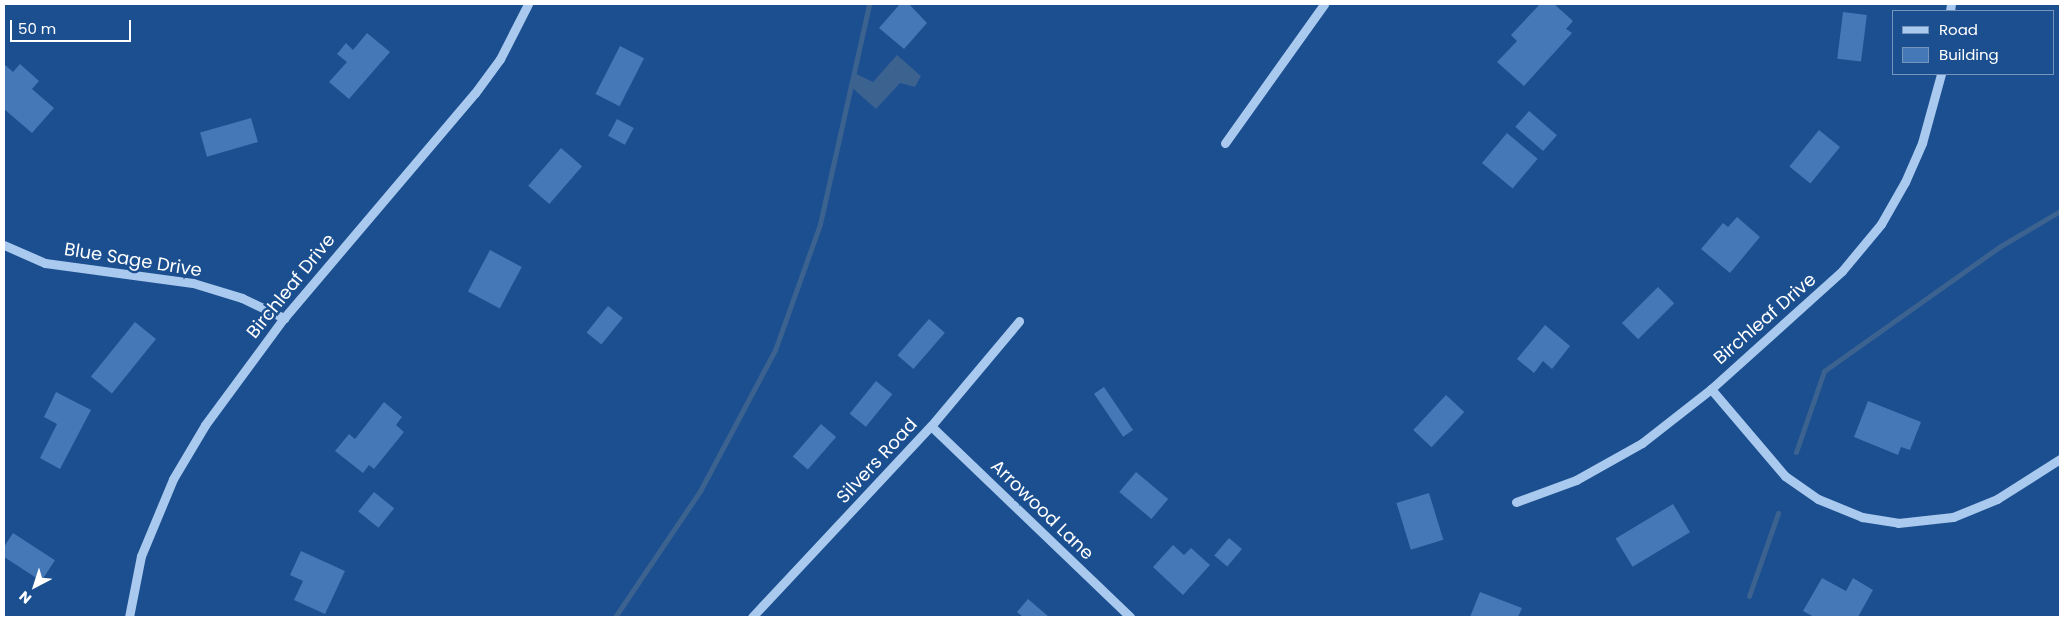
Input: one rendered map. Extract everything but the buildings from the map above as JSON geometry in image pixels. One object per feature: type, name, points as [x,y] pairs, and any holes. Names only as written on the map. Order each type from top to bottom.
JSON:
[{"type":"street","name":"Birchleaf Drive","points":[[129,617],[141,556],[174,479],[205,425],[284,318],[474,93],[500,59],[528,4]]},
{"type":"street","points":[[1225,143],[1324,4]]},
{"type":"street","name":"Birchleaf Drive","points":[[1516,502],[1554,490],[1605,466],[1656,433],[1820,294],[1863,248],[1913,164],[1933,111],[1941,75]]},
{"type":"street","name":"Blue Sage Drive","points":[[4,245],[45,263],[193,283],[242,298],[284,318]]},
{"type":"street","name":"Silvers Road","points":[[752,617],[932,426],[1019,321]]},
{"type":"street","points":[[1711,388],[1790,480],[1839,509],[1876,520],[1924,523],[1968,512],[2060,459]]},
{"type":"street","name":"Arrowood Lane","points":[[932,426],[1130,617]]},
{"type":"water","points":[[897,55],[921,76],[915,87],[900,83],[876,109],[849,85],[854,73],[873,82]]},
{"type":"waterway","points":[[615,617],[700,491],[775,350],[820,224],[869,4]]},
{"type":"waterway","points":[[1796,452],[1824,371],[1999,247],[2060,211]]},
{"type":"waterway","points":[[1749,596],[1778,513]]}]
